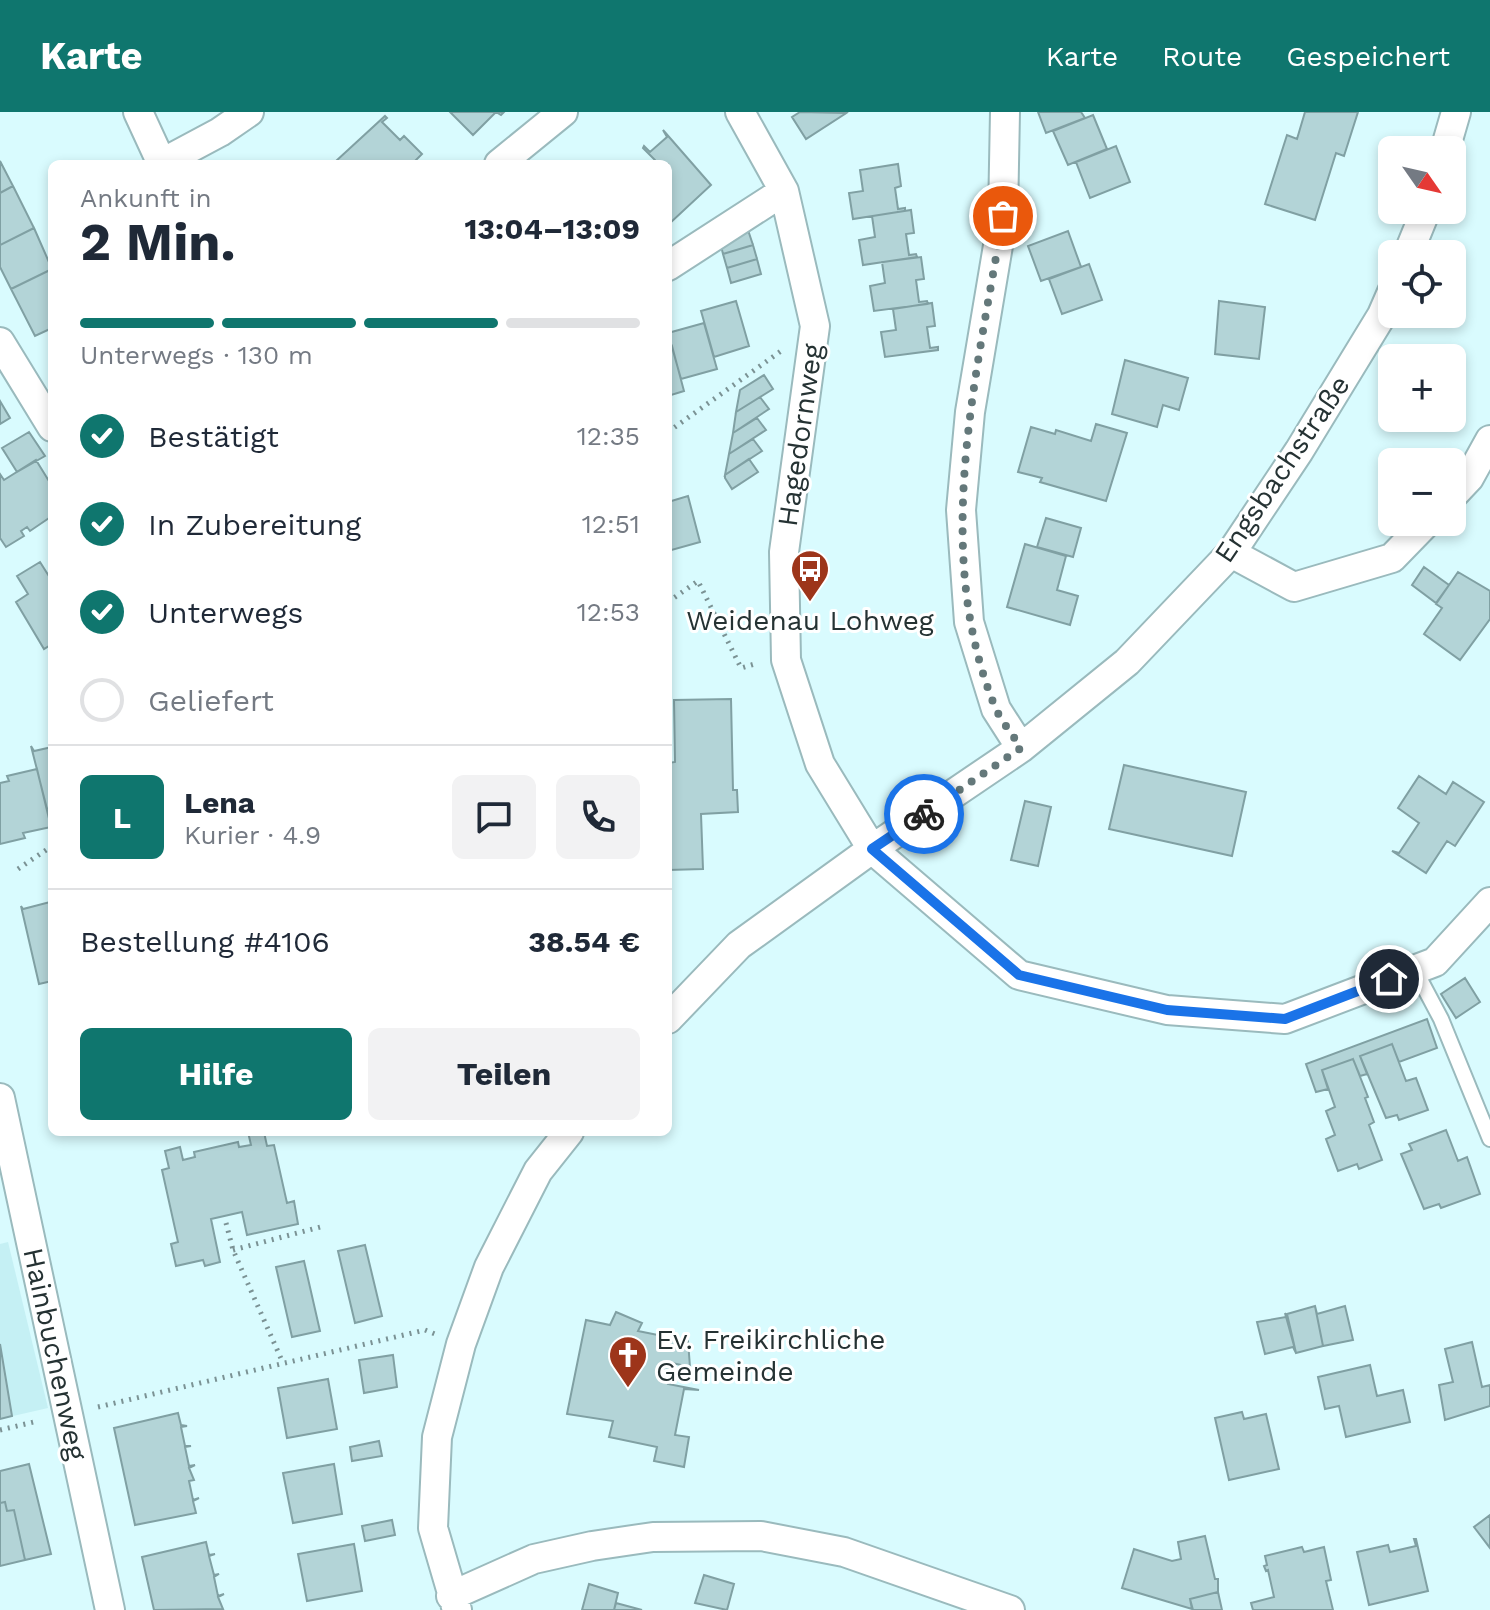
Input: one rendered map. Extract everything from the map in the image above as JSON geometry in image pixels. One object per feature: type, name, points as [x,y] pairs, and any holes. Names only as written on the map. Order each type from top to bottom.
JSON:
[{"type":"street","points":[[138,112],[160,160]]},
{"type":"street","points":[[169,160],[249,112]]},
{"type":"street","points":[[504,160],[563,112]]},
{"type":"street","name":"Hagedornweg","points":[[740,112],[784,191],[815,326],[784,552],[786,654],[820,764],[872,849],[1019,975],[1167,1010],[1285,1019],[1435,962],[1490,902]]},
{"type":"street","points":[[1005,112],[1003,216],[970,412],[961,510],[969,622],[996,709],[1021,748]]},
{"type":"street","points":[[1449,136],[1456,112]]},
{"type":"street","points":[[672,263],[784,191]]},
{"type":"street","name":"Engsbachstraße","points":[[672,1015],[739,945],[872,849],[1021,748],[1127,662],[1231,553],[1299,451],[1378,322]]},
{"type":"street","points":[[0,342],[48,420]]},
{"type":"street","points":[[1466,481],[1490,440]]},
{"type":"street","points":[[1231,553],[1294,587],[1392,558],[1413,536]]},
{"type":"street","name":"Hainbuchenweg","points":[[0,1098],[110,1610]]},
{"type":"street","points":[[566,1136],[538,1171],[489,1267],[461,1344],[437,1437],[433,1528],[454,1603],[534,1559],[592,1546],[653,1537],[761,1536],[844,1552],[1010,1610]]},
{"type":"lane","points":[[1415,970],[1441,1019],[1490,1139]]},
{"type":"path","points":[[672,429],[769,359]]},
{"type":"path","points":[[672,599],[698,581],[741,668],[786,654]]},
{"type":"path","points":[[18,869],[48,849]]},
{"type":"path","points":[[226,1223],[233,1250],[283,1363]]},
{"type":"path","points":[[233,1250],[324,1226]]},
{"type":"path","points":[[69,1414],[425,1330]]},
{"type":"path","points":[[0,1430],[31,1422]]},
{"type":"shaded area","points":[[8,1242],[48,1408],[0,1419],[0,1244]]},
{"type":"building","points":[[450,112],[496,112],[473,135]]},
{"type":"building","points":[[800,112],[848,112],[806,139],[792,117]]},
{"type":"building","points":[[1038,112],[1081,112],[1085,118],[1046,133]]},
{"type":"building","points":[[1305,112],[1358,112],[1344,156],[1336,153],[1315,220],[1265,204],[1287,135],[1297,139]]},
{"type":"building","points":[[1093,115],[1107,149],[1068,165],[1053,131]]},
{"type":"building","points":[[385,116],[387,118],[382,122],[400,140],[404,136],[422,154],[416,160],[337,160]]},
{"type":"building","points":[[663,130],[711,185],[672,221],[672,160],[655,160],[643,148],[650,152],[667,137]]},
{"type":"building","points":[[1116,146],[1130,182],[1090,198],[1076,162]]},
{"type":"building","points":[[0,161],[13,186],[0,193]]},
{"type":"building","points":[[898,164],[901,186],[895,188],[898,209],[905,208],[905,211],[853,219],[849,193],[863,191],[860,170]]},
{"type":"building","points":[[13,186],[34,228],[0,245],[0,193]]},
{"type":"building","points":[[911,210],[914,233],[906,234],[909,255],[916,254],[917,257],[863,265],[859,240],[875,237],[872,216]]},
{"type":"building","points":[[34,228],[48,260],[48,271],[11,289],[0,267],[0,245]]},
{"type":"building","points":[[748,230],[753,245],[723,254],[719,238]]},
{"type":"building","points":[[1068,231],[1081,267],[1041,281],[1028,246]]},
{"type":"building","points":[[753,245],[757,259],[727,268],[723,254]]},
{"type":"building","points":[[921,257],[924,279],[916,280],[919,302],[927,301],[928,304],[874,311],[870,286],[885,283],[882,262]]},
{"type":"building","points":[[757,259],[761,274],[731,283],[727,268]]},
{"type":"building","points":[[1089,264],[1102,300],[1062,314],[1049,279]]},
{"type":"building","points":[[48,271],[48,330],[35,336],[11,289]]},
{"type":"building","points":[[736,301],[749,346],[714,357],[701,311]]},
{"type":"building","points":[[1219,301],[1265,307],[1259,359],[1215,354]]},
{"type":"building","points":[[932,303],[935,326],[927,327],[930,348],[938,347],[938,350],[885,357],[881,332],[896,330],[893,309]]},
{"type":"building","points":[[704,323],[717,369],[681,379],[672,347],[672,332]]},
{"type":"building","points":[[672,346],[684,391],[672,395]]},
{"type":"building","points":[[1125,360],[1188,378],[1179,410],[1163,405],[1157,427],[1112,414]]},
{"type":"building","points":[[764,375],[773,389],[736,412],[740,390]]},
{"type":"building","points":[[760,397],[769,409],[733,433],[736,412]]},
{"type":"building","points":[[0,401],[10,418],[0,424]]},
{"type":"building","points":[[757,418],[766,430],[729,454],[733,433]]},
{"type":"building","points":[[1096,424],[1127,433],[1106,501],[1040,482],[1042,478],[1018,472],[1031,427],[1055,434],[1056,430],[1091,441]]},
{"type":"building","points":[[29,432],[45,456],[17,472],[2,448]]},
{"type":"building","points":[[753,439],[762,451],[725,475],[729,454]]},
{"type":"building","points":[[749,459],[758,472],[732,489],[725,475]]},
{"type":"building","points":[[36,460],[48,480],[48,519],[30,531],[27,527],[21,531],[24,536],[6,547],[0,538],[0,474],[4,480]]},
{"type":"building","points":[[688,496],[700,542],[672,550],[672,501]]},
{"type":"building","points":[[1046,518],[1081,528],[1073,557],[1037,547]]},
{"type":"building","points":[[1025,544],[1066,556],[1057,590],[1078,596],[1070,625],[1007,607]]},
{"type":"building","points":[[40,562],[48,575],[48,646],[44,649],[16,602],[28,594],[17,576]]},
{"type":"building","points":[[1424,567],[1449,585],[1436,603],[1412,585]]},
{"type":"building","points":[[1458,572],[1490,591],[1490,619],[1460,660],[1424,634],[1442,608],[1436,604]]},
{"type":"building","points":[[731,699],[733,790],[737,790],[738,812],[701,814],[703,869],[672,870],[674,700]]},
{"type":"building","points":[[31,746],[34,751],[48,748],[47,809]]},
{"type":"building","points":[[1124,765],[1246,792],[1232,856],[1109,829]]},
{"type":"building","points":[[37,769],[48,815],[48,828],[23,833],[25,838],[0,844],[0,783],[9,781],[7,776]]},
{"type":"building","points":[[1419,776],[1446,794],[1453,782],[1484,802],[1455,846],[1447,841],[1426,873],[1392,851],[1399,853],[1419,823],[1398,808]]},
{"type":"building","points":[[1025,801],[1051,807],[1038,866],[1011,860]]},
{"type":"building","points":[[48,903],[48,982],[39,984],[21,906],[23,909]]},
{"type":"building","points":[[1465,978],[1480,1002],[1456,1018],[1441,994]]},
{"type":"building","points":[[1427,1019],[1437,1048],[1399,1062],[1392,1044],[1360,1056],[1367,1074],[1360,1076],[1353,1059],[1322,1070],[1328,1089],[1316,1092],[1306,1064]]},
{"type":"building","points":[[1392,1044],[1406,1081],[1416,1078],[1428,1110],[1399,1120],[1397,1115],[1386,1118],[1360,1056]]},
{"type":"building","points":[[1353,1059],[1368,1097],[1365,1098],[1374,1122],[1369,1125],[1382,1160],[1359,1169],[1357,1164],[1338,1171],[1326,1139],[1335,1135],[1326,1111],[1335,1107],[1322,1070]]},
{"type":"building","points":[[1446,1130],[1458,1161],[1467,1157],[1480,1194],[1441,1208],[1439,1204],[1424,1209],[1401,1154],[1412,1150],[1409,1144]]},
{"type":"building","points":[[249,1136],[265,1136],[267,1146],[274,1145],[287,1203],[294,1201],[298,1224],[247,1235],[242,1212],[211,1219],[220,1262],[205,1266],[203,1260],[176,1266],[171,1244],[178,1242],[162,1170],[169,1168],[165,1151],[180,1147],[183,1160],[195,1157],[194,1152],[238,1142],[239,1147],[251,1145]]},
{"type":"building","points":[[365,1245],[382,1316],[355,1323],[338,1251]]},
{"type":"building","points":[[304,1261],[320,1331],[292,1337],[276,1267]]},
{"type":"building","points":[[1315,1306],[1323,1346],[1296,1353],[1287,1314]]},
{"type":"building","points":[[1315,1306],[1317,1314],[1345,1306],[1353,1340],[1323,1346]]},
{"type":"building","name":"Ev. Freikirchliche Gemeinde","points":[[616,1312],[642,1323],[638,1331],[688,1341],[690,1367],[672,1363],[668,1384],[699,1390],[684,1389],[675,1435],[689,1437],[684,1467],[654,1461],[657,1447],[609,1437],[613,1421],[567,1414],[586,1320],[610,1325]]},
{"type":"building","points":[[1285,1313],[1296,1353],[1293,1347],[1265,1354],[1257,1322],[1286,1317]]},
{"type":"building","points":[[1472,1342],[1482,1387],[1490,1385],[1490,1406],[1445,1420],[1439,1385],[1453,1382],[1445,1349]]},
{"type":"building","points":[[0,1344],[12,1416],[0,1419]]},
{"type":"building","points":[[393,1355],[397,1387],[364,1393],[359,1360]]},
{"type":"building","points":[[1370,1365],[1377,1396],[1403,1390],[1410,1422],[1346,1437],[1339,1406],[1325,1409],[1318,1377]]},
{"type":"building","points":[[328,1379],[337,1429],[287,1438],[278,1388]]},
{"type":"building","points":[[1242,1412],[1244,1419],[1266,1414],[1279,1469],[1229,1480],[1215,1418]]},
{"type":"building","points":[[178,1413],[181,1425],[187,1426],[181,1427],[185,1446],[191,1446],[185,1447],[189,1466],[195,1465],[189,1468],[194,1480],[189,1481],[193,1500],[199,1498],[193,1501],[196,1513],[135,1525],[114,1428]]},
{"type":"building","points":[[379,1441],[382,1456],[352,1461],[350,1447]]},
{"type":"building","points":[[29,1464],[51,1554],[25,1560],[14,1510],[7,1511],[5,1502],[0,1503],[0,1471]]},
{"type":"building","points":[[334,1464],[342,1514],[293,1523],[283,1473]]},
{"type":"building","points":[[5,1502],[7,1511],[14,1510],[25,1560],[0,1566],[0,1503]]},
{"type":"building","points":[[1490,1515],[1490,1548],[1474,1527]]},
{"type":"building","points":[[392,1520],[395,1535],[365,1541],[362,1526]]},
{"type":"building","points":[[1205,1536],[1215,1579],[1218,1579],[1218,1592],[1190,1599],[1192,1609],[1122,1588],[1134,1549],[1172,1561],[1181,1559],[1178,1542]]},
{"type":"building","points":[[1416,1539],[1428,1591],[1369,1605],[1357,1552],[1388,1545],[1390,1552],[1416,1546]]},
{"type":"building","points":[[206,1542],[209,1555],[215,1554],[209,1556],[214,1575],[219,1574],[214,1577],[218,1596],[224,1594],[218,1597],[223,1609],[154,1610],[142,1557]]},
{"type":"building","points":[[354,1544],[362,1591],[307,1601],[298,1554]]},
{"type":"building","points":[[1302,1547],[1304,1552],[1324,1547],[1331,1580],[1326,1581],[1333,1610],[1253,1610],[1251,1603],[1274,1597],[1268,1570],[1264,1566],[1267,1565],[1265,1556]]},
{"type":"building","points":[[704,1575],[734,1584],[727,1610],[695,1603]]},
{"type":"building","points":[[589,1584],[618,1593],[614,1610],[582,1610]]},
{"type":"building","points":[[1218,1592],[1222,1610],[1193,1610],[1190,1599]]},
{"type":"building","points":[[616,1603],[642,1610],[614,1610]]},
{"type":"way so far","points":[[924,814],[1021,748],[996,709],[969,622],[961,510],[970,412],[1003,216]]},
{"type":"place","name":"Weidenau Lohweg","points":[[810,603]]},
{"type":"place","name":"Ev. Freikirchliche Gemeinde","points":[[628,1389]]},
{"type":"route","points":[[924,814],[872,849],[1019,975],[1167,1010],[1285,1019],[1389,979]]}]
